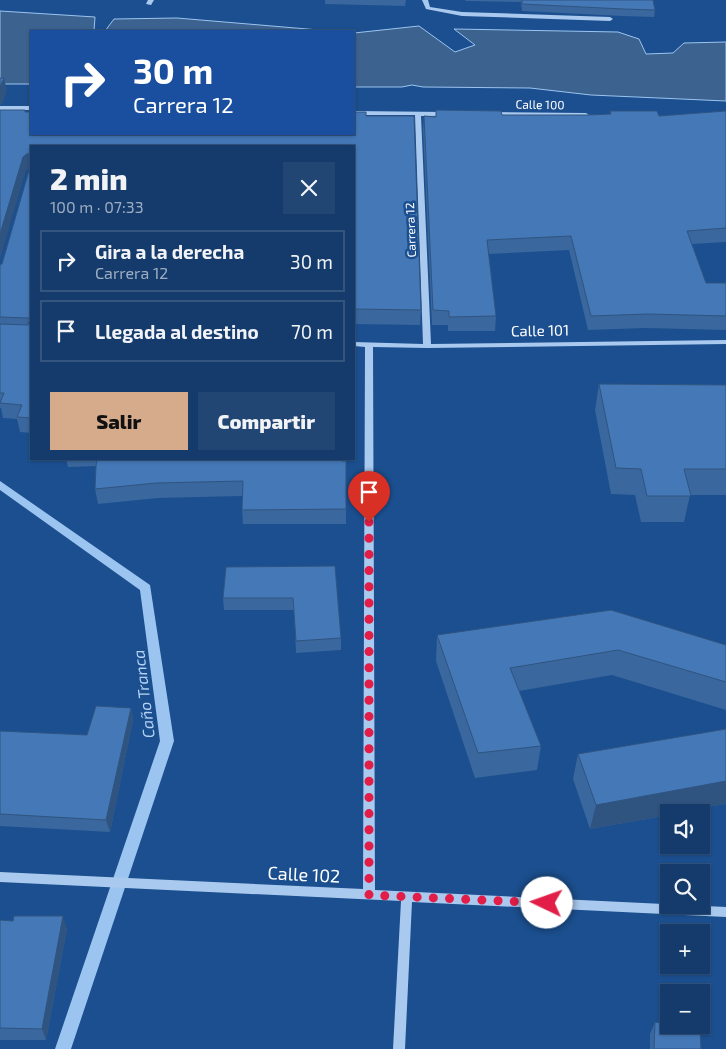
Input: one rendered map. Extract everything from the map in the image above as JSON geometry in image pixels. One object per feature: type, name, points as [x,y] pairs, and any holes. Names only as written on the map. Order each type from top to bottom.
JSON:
[{"type":"street","points":[[425,0],[428,8],[462,14],[610,20]]},
{"type":"street","points":[[0,108],[30,108]]},
{"type":"street","points":[[355,113],[458,114]]},
{"type":"street","name":"Carrera 12","points":[[418,114],[427,346]]},
{"type":"street","name":"Calle 100","points":[[488,114],[597,116]]},
{"type":"street","name":"Calle 101","points":[[355,344],[427,346],[726,342]]},
{"type":"street","points":[[369,344],[369,895]]},
{"type":"street","name":"Calle 102","points":[[0,877],[726,912]]},
{"type":"street","points":[[399,1049],[407,897]]},
{"type":"water","points":[[0,11],[95,17],[94,30],[30,30],[30,84],[0,84]]},
{"type":"water","points":[[177,18],[319,30],[106,30],[114,19]]},
{"type":"water","points":[[419,26],[455,52],[475,45],[454,29],[618,32],[639,39],[646,54],[673,53],[684,43],[726,42],[726,101],[591,95],[530,88],[423,87],[412,85],[402,87],[355,87],[355,33]]},
{"type":"building","points":[[522,0],[653,0],[655,10],[522,4]]},
{"type":"building","points":[[0,78],[4,78],[0,87]]},
{"type":"building","points":[[0,110],[25,110],[25,112],[30,112],[30,135],[355,135],[355,112],[366,112],[366,116],[414,116],[421,310],[355,309],[355,145],[30,145],[30,167],[28,153],[23,157],[0,234]]},
{"type":"building","points":[[436,110],[501,111],[502,115],[588,115],[611,114],[610,111],[657,111],[659,116],[726,111],[726,228],[687,231],[706,283],[726,283],[726,316],[648,314],[591,316],[571,236],[487,240],[496,316],[449,317],[449,311],[433,310],[424,116],[436,117]]},
{"type":"building","points":[[30,167],[30,319],[0,317],[0,265],[2,264]]},
{"type":"building","points":[[30,319],[30,418],[17,417],[22,405],[0,403],[4,393],[0,393],[0,324],[28,325]]},
{"type":"building","points":[[599,384],[726,385],[726,469],[684,469],[691,496],[647,496],[641,469],[616,468]]},
{"type":"building","points":[[97,460],[342,460],[346,461],[346,509],[242,510],[243,481],[156,483],[95,489]]},
{"type":"building","points":[[335,566],[341,638],[296,641],[293,598],[223,598],[226,567]]},
{"type":"building","points":[[611,610],[726,645],[726,682],[618,650],[510,668],[541,746],[478,753],[437,635]]},
{"type":"building","points":[[96,706],[131,708],[106,820],[0,814],[0,731],[87,735]]},
{"type":"building","points":[[726,729],[726,781],[596,805],[578,754]]},
{"type":"building","points":[[14,916],[63,916],[42,1029],[0,1028],[0,920],[13,921]]},
{"type":"building","points":[[655,1022],[660,1023],[660,1034],[700,1034],[701,1049],[654,1049]]},
{"type":"waterway","name":"Caño Tranca","points":[[0,485],[146,588],[167,741],[63,1049]]},
{"type":"route","points":[[369,522],[369,895],[547,903]]}]
